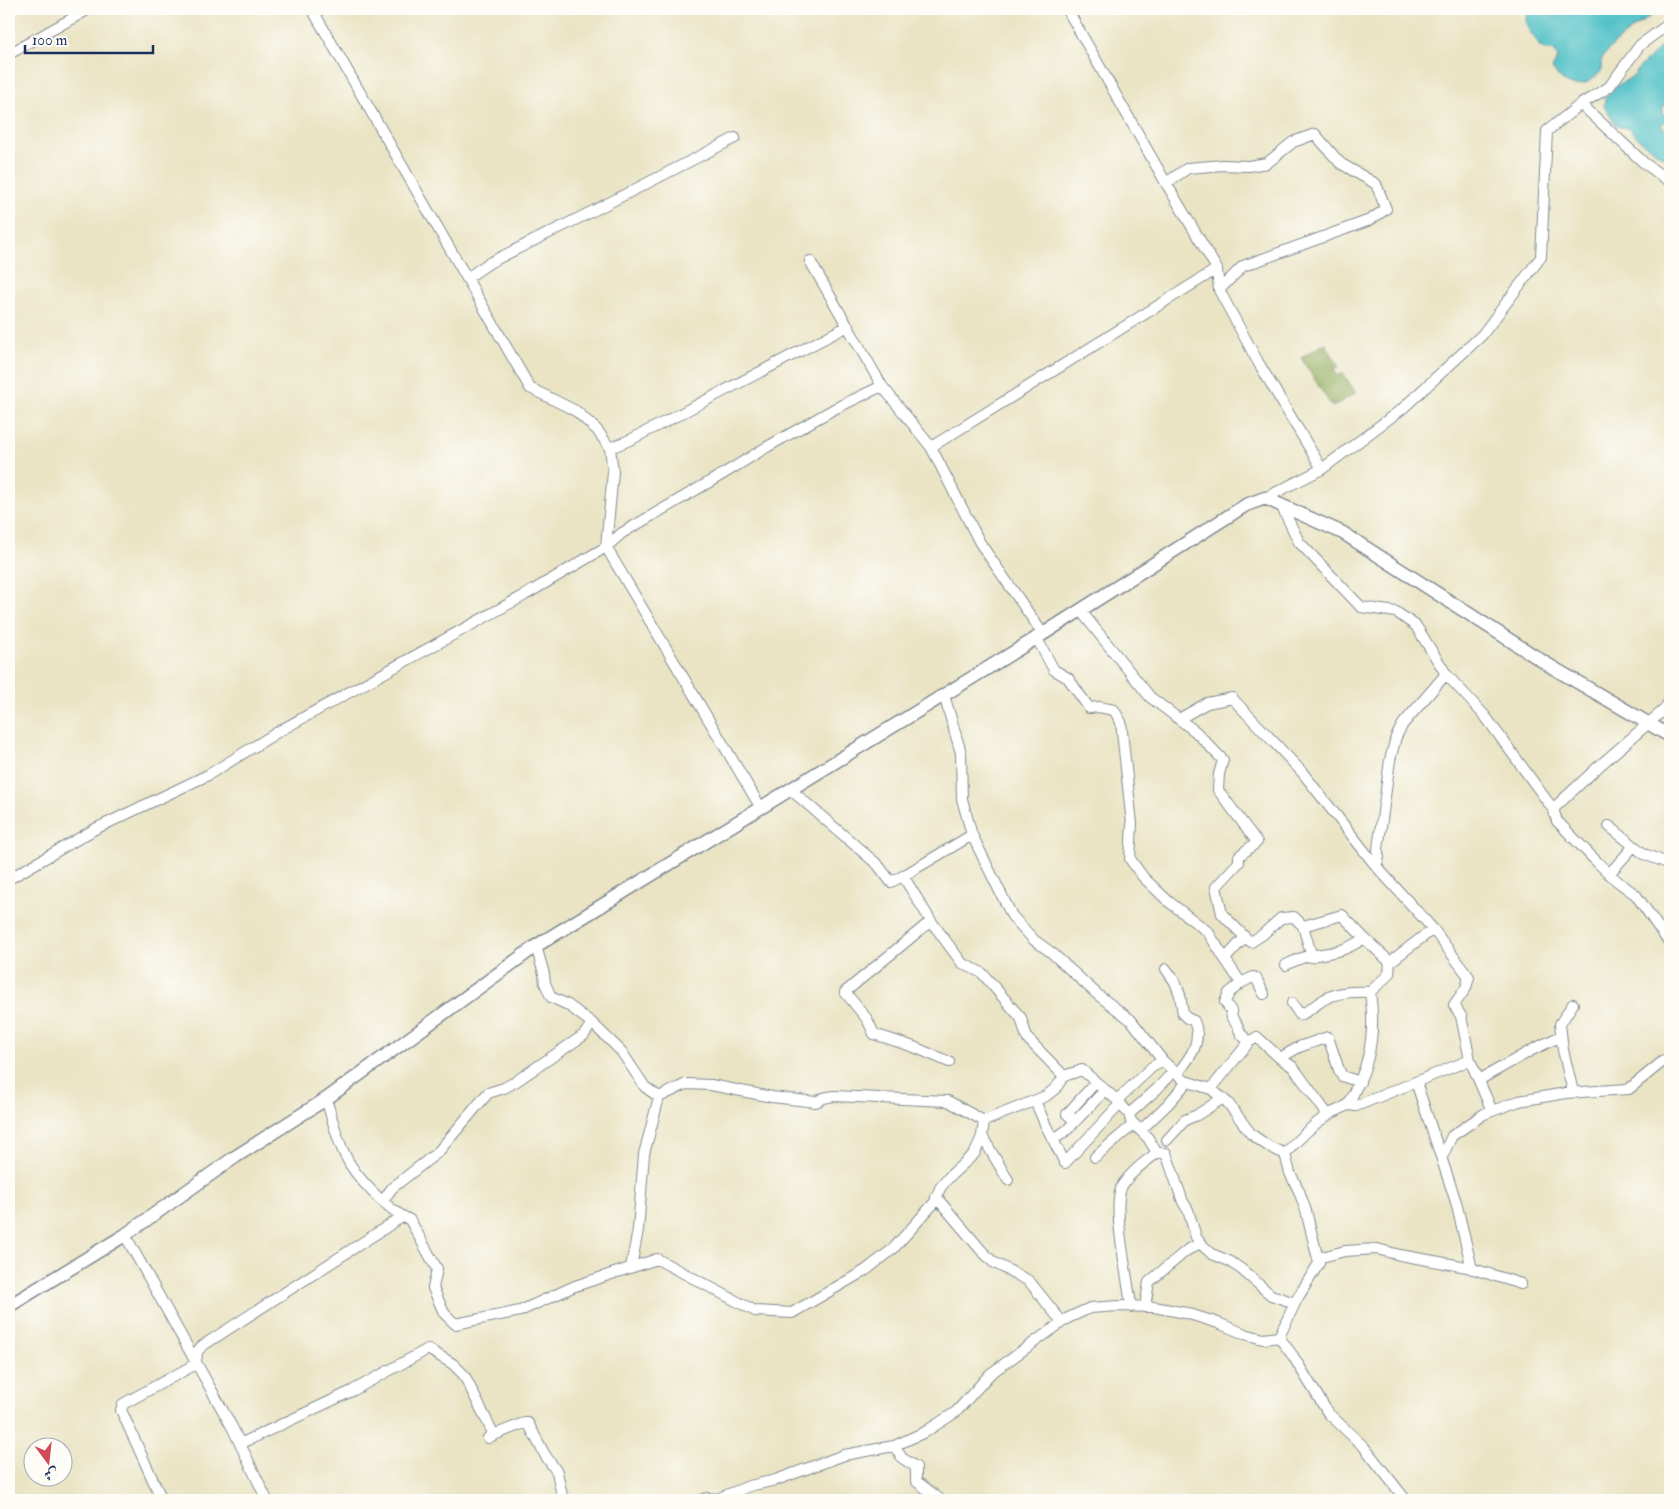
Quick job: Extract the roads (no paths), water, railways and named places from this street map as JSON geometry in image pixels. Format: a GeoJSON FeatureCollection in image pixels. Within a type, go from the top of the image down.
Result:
{"type":"FeatureCollection","features":[{"type":"Feature","properties":{"kind":"street"},"geometry":{"type":"LineString","coordinates":[[9,54],[89,9]]}},
{"type":"Feature","properties":{"kind":"street"},"geometry":{"type":"LineString","coordinates":[[312,9],[530,388],[576,411],[597,430],[610,448],[613,472],[606,547],[761,808]]}},
{"type":"Feature","properties":{"kind":"street"},"geometry":{"type":"LineString","coordinates":[[1067,9],[1166,183],[1217,268],[1219,290],[1258,362],[1322,469]]}},
{"type":"Feature","properties":{"kind":"street"},"geometry":{"type":"LineString","coordinates":[[9,1306],[126,1234],[235,1157],[326,1099],[536,946],[1040,636],[1246,505],[1265,498],[1322,469],[1402,409],[1482,335],[1540,256],[1547,131],[1581,104],[1609,87],[1640,45],[1670,23]]}},
{"type":"Feature","properties":{"kind":"street"},"geometry":{"type":"LineString","coordinates":[[1581,104],[1642,162],[1670,182]]}},
{"type":"Feature","properties":{"kind":"street"},"geometry":{"type":"LineString","coordinates":[[1166,183],[1188,168],[1223,165],[1249,166],[1267,163],[1293,142],[1314,134],[1340,163],[1376,184],[1384,200],[1386,209],[1370,220],[1244,266],[1219,290]]}},
{"type":"Feature","properties":{"kind":"street"},"geometry":{"type":"LineString","coordinates":[[467,278],[489,263],[735,138]]}},
{"type":"Feature","properties":{"kind":"street"},"geometry":{"type":"LineString","coordinates":[[810,261],[882,386],[931,447],[980,543],[1040,636],[1054,670],[1068,678],[1088,708],[1099,707],[1114,710],[1121,722],[1132,824],[1130,859],[1143,877],[1168,901],[1208,932],[1241,982]]}},
{"type":"Feature","properties":{"kind":"street"},"geometry":{"type":"LineString","coordinates":[[931,447],[1217,268]]}},
{"type":"Feature","properties":{"kind":"street"},"geometry":{"type":"LineString","coordinates":[[610,448],[650,430],[848,326]]}},
{"type":"Feature","properties":{"kind":"street"},"geometry":{"type":"LineString","coordinates":[[9,879],[95,830],[208,775],[281,730],[525,595],[606,547],[622,533],[767,447],[834,409],[882,386]]}},
{"type":"Feature","properties":{"kind":"street"},"geometry":{"type":"LineString","coordinates":[[1265,498],[1343,533],[1550,666],[1670,736]]}},
{"type":"Feature","properties":{"kind":"street"},"geometry":{"type":"LineString","coordinates":[[1281,505],[1299,542],[1361,607],[1396,612],[1416,626],[1446,674],[1485,716],[1553,810],[1557,821],[1609,874],[1636,895],[1670,944]]}},
{"type":"Feature","properties":{"kind":"street"},"geometry":{"type":"LineString","coordinates":[[1080,610],[1150,697],[1196,732],[1223,760],[1219,774],[1218,790],[1256,842],[1240,856],[1239,862],[1216,887],[1222,914],[1251,942],[1281,918],[1294,917],[1303,926],[1312,956]]}},
{"type":"Feature","properties":{"kind":"street"},"geometry":{"type":"LineString","coordinates":[[1376,866],[1379,857],[1378,849],[1390,760],[1396,737],[1412,712],[1446,674]]}},
{"type":"Feature","properties":{"kind":"street"},"geometry":{"type":"LineString","coordinates":[[944,695],[961,752],[962,799],[972,835],[1012,916],[1034,940],[1052,953],[1098,995],[1131,1020],[1163,1061],[1176,1073],[1187,1082],[1211,1089],[1228,1103],[1251,1134],[1268,1146],[1285,1154]]}},
{"type":"Feature","properties":{"kind":"street"},"geometry":{"type":"LineString","coordinates":[[1179,719],[1207,703],[1232,698],[1302,772],[1376,866],[1433,929],[1469,978],[1466,988],[1454,1005],[1461,1016],[1470,1060],[1492,1111]]}},
{"type":"Feature","properties":{"kind":"street"},"geometry":{"type":"LineString","coordinates":[[1553,810],[1664,709],[1670,700]]}},
{"type":"Feature","properties":{"kind":"street"},"geometry":{"type":"LineString","coordinates":[[791,790],[878,865],[890,882],[972,835]]}},
{"type":"Feature","properties":{"kind":"street"},"geometry":{"type":"LineString","coordinates":[[1610,826],[1633,847],[1644,854],[1670,864]]}},
{"type":"Feature","properties":{"kind":"street"},"geometry":{"type":"LineString","coordinates":[[1609,874],[1633,847]]}},
{"type":"Feature","properties":{"kind":"street"},"geometry":{"type":"LineString","coordinates":[[903,876],[931,921],[962,963],[982,973],[1021,1018],[1027,1038],[1064,1076]]}},
{"type":"Feature","properties":{"kind":"street"},"geometry":{"type":"LineString","coordinates":[[1303,926],[1342,915],[1390,962]]}},
{"type":"Feature","properties":{"kind":"street"},"geometry":{"type":"LineString","coordinates":[[931,921],[844,992],[867,1019],[874,1034],[914,1047],[949,1062]]}},
{"type":"Feature","properties":{"kind":"street"},"geometry":{"type":"LineString","coordinates":[[1292,1004],[1300,1015],[1309,1011],[1325,998],[1343,992],[1370,992],[1389,974],[1390,962],[1433,929]]}},
{"type":"Feature","properties":{"kind":"street"},"geometry":{"type":"LineString","coordinates":[[1225,959],[1244,937]]}},
{"type":"Feature","properties":{"kind":"street"},"geometry":{"type":"LineString","coordinates":[[1286,965],[1304,958],[1347,949],[1364,938]]}},
{"type":"Feature","properties":{"kind":"street"},"geometry":{"type":"LineString","coordinates":[[536,946],[545,983],[551,997],[568,1005],[592,1023],[621,1051],[645,1088],[659,1097]]}},
{"type":"Feature","properties":{"kind":"street"},"geometry":{"type":"LineString","coordinates":[[1095,1157],[1135,1123],[1188,1061],[1194,1050],[1197,1034],[1194,1021],[1183,1014],[1180,995],[1175,982],[1166,969]]}},
{"type":"Feature","properties":{"kind":"street"},"geometry":{"type":"LineString","coordinates":[[1250,1042],[1241,1034],[1225,1002],[1229,993],[1241,982],[1253,977],[1256,978],[1264,994]]}},
{"type":"Feature","properties":{"kind":"street"},"geometry":{"type":"LineString","coordinates":[[1348,1105],[1360,1082],[1369,1056],[1372,1035],[1370,992]]}},
{"type":"Feature","properties":{"kind":"street"},"geometry":{"type":"LineString","coordinates":[[1572,1092],[1560,1024],[1573,1004]]}},
{"type":"Feature","properties":{"kind":"street"},"geometry":{"type":"LineString","coordinates":[[383,1201],[392,1188],[438,1152],[488,1093],[515,1082],[584,1035],[592,1023]]}},
{"type":"Feature","properties":{"kind":"street"},"geometry":{"type":"LineString","coordinates":[[1479,1080],[1561,1036]]}},
{"type":"Feature","properties":{"kind":"street"},"geometry":{"type":"LineString","coordinates":[[1211,1089],[1226,1069],[1250,1042],[1257,1037],[1297,1072],[1328,1115]]}},
{"type":"Feature","properties":{"kind":"street"},"geometry":{"type":"LineString","coordinates":[[1280,1058],[1299,1047],[1328,1037],[1338,1070],[1342,1076],[1360,1082]]}},
{"type":"Feature","properties":{"kind":"street"},"geometry":{"type":"LineString","coordinates":[[1442,1157],[1452,1136],[1484,1114],[1519,1101],[1572,1092],[1629,1089],[1662,1062],[1670,1058]]}},
{"type":"Feature","properties":{"kind":"street"},"geometry":{"type":"LineString","coordinates":[[1285,1154],[1302,1134],[1328,1115],[1348,1105],[1356,1106],[1470,1060]]}},
{"type":"Feature","properties":{"kind":"street"},"geometry":{"type":"LineString","coordinates":[[1035,1101],[1065,1163],[1118,1102],[1152,1067],[1163,1061]]}},
{"type":"Feature","properties":{"kind":"street"},"geometry":{"type":"LineString","coordinates":[[984,1121],[1046,1096],[1056,1088],[1064,1076],[1082,1070],[1118,1102],[1157,1153]]}},
{"type":"Feature","properties":{"kind":"street"},"geometry":{"type":"LineString","coordinates":[[1076,1122],[1067,1114],[1096,1082]]}},
{"type":"Feature","properties":{"kind":"street"},"geometry":{"type":"LineString","coordinates":[[1135,1123],[1168,1104],[1187,1082]]}},
{"type":"Feature","properties":{"kind":"street"},"geometry":{"type":"LineString","coordinates":[[1416,1082],[1456,1202],[1472,1269]]}},
{"type":"Feature","properties":{"kind":"street"},"geometry":{"type":"LineString","coordinates":[[631,1268],[638,1230],[644,1154],[659,1097],[686,1084],[711,1085],[772,1097],[816,1102],[823,1098],[834,1096],[948,1100],[984,1121]]}},
{"type":"Feature","properties":{"kind":"street"},"geometry":{"type":"LineString","coordinates":[[1053,1140],[1076,1122],[1105,1090]]}},
{"type":"Feature","properties":{"kind":"street"},"geometry":{"type":"LineString","coordinates":[[1168,1140],[1185,1120],[1197,1115],[1223,1098]]}},
{"type":"Feature","properties":{"kind":"street"},"geometry":{"type":"LineString","coordinates":[[326,1099],[345,1156],[370,1192],[402,1217],[410,1220],[437,1269],[433,1288],[444,1313],[455,1324],[520,1311],[575,1286],[657,1259],[755,1311],[792,1313],[873,1265],[893,1249],[930,1207],[940,1188],[949,1177],[975,1153],[982,1136],[984,1121]]}},
{"type":"Feature","properties":{"kind":"street"},"geometry":{"type":"LineString","coordinates":[[982,1136],[1008,1180]]}},
{"type":"Feature","properties":{"kind":"street"},"geometry":{"type":"LineString","coordinates":[[1131,1307],[1120,1237],[1118,1206],[1122,1186],[1136,1169],[1157,1153],[1166,1153],[1170,1161],[1183,1202],[1188,1210],[1196,1237],[1200,1243],[1212,1254],[1229,1261],[1241,1269],[1271,1295],[1295,1303]]}},
{"type":"Feature","properties":{"kind":"street"},"geometry":{"type":"LineString","coordinates":[[1279,1337],[1295,1303],[1320,1263],[1301,1198],[1290,1173],[1285,1154]]}},
{"type":"Feature","properties":{"kind":"street"},"geometry":{"type":"LineString","coordinates":[[936,1198],[993,1262],[1029,1281],[1062,1322]]}},
{"type":"Feature","properties":{"kind":"street"},"geometry":{"type":"LineString","coordinates":[[196,1364],[197,1352],[202,1346],[402,1217]]}},
{"type":"Feature","properties":{"kind":"street"},"geometry":{"type":"LineString","coordinates":[[126,1234],[240,1444],[266,1500]]}},
{"type":"Feature","properties":{"kind":"street"},"geometry":{"type":"LineString","coordinates":[[1145,1307],[1148,1282],[1186,1251],[1200,1243]]}},
{"type":"Feature","properties":{"kind":"street"},"geometry":{"type":"LineString","coordinates":[[1318,1258],[1345,1251],[1377,1249],[1472,1269],[1521,1284]]}},
{"type":"Feature","properties":{"kind":"street"},"geometry":{"type":"LineString","coordinates":[[701,1500],[707,1498],[729,1498],[749,1486],[776,1480],[844,1455],[894,1446],[925,1432],[956,1412],[990,1374],[1062,1322],[1090,1308],[1145,1307],[1186,1313],[1263,1339],[1279,1337]]}},
{"type":"Feature","properties":{"kind":"street"},"geometry":{"type":"LineString","coordinates":[[1279,1337],[1328,1413],[1364,1447],[1406,1500]]}},
{"type":"Feature","properties":{"kind":"street"},"geometry":{"type":"LineString","coordinates":[[240,1444],[352,1391],[428,1349],[453,1364],[464,1375],[491,1436],[528,1423],[545,1455],[558,1472],[563,1500]]}},
{"type":"Feature","properties":{"kind":"street"},"geometry":{"type":"LineString","coordinates":[[162,1500],[121,1410],[123,1404],[196,1364]]}},
{"type":"Feature","properties":{"kind":"street"},"geometry":{"type":"LineString","coordinates":[[894,1446],[902,1458],[916,1467],[916,1482],[941,1500]]}},
{"type":"Feature","properties":{"kind":"water"},"geometry":{"type":"Polygon","coordinates":[[[1521,9],[1662,9],[1627,33],[1610,49],[1601,62],[1602,70],[1599,74],[1590,81],[1573,85],[1563,81],[1552,69],[1558,58],[1554,50],[1540,47],[1528,29],[1526,14],[1521,9]]]}},
{"type":"Feature","properties":{"kind":"water"},"geometry":{"type":"Polygon","coordinates":[[[1670,37],[1670,104],[1663,106],[1663,114],[1668,116],[1667,120],[1661,125],[1670,135],[1670,162],[1642,142],[1628,128],[1619,127],[1614,123],[1604,105],[1605,98],[1615,87],[1635,75],[1637,70],[1670,37]]]}}]}
